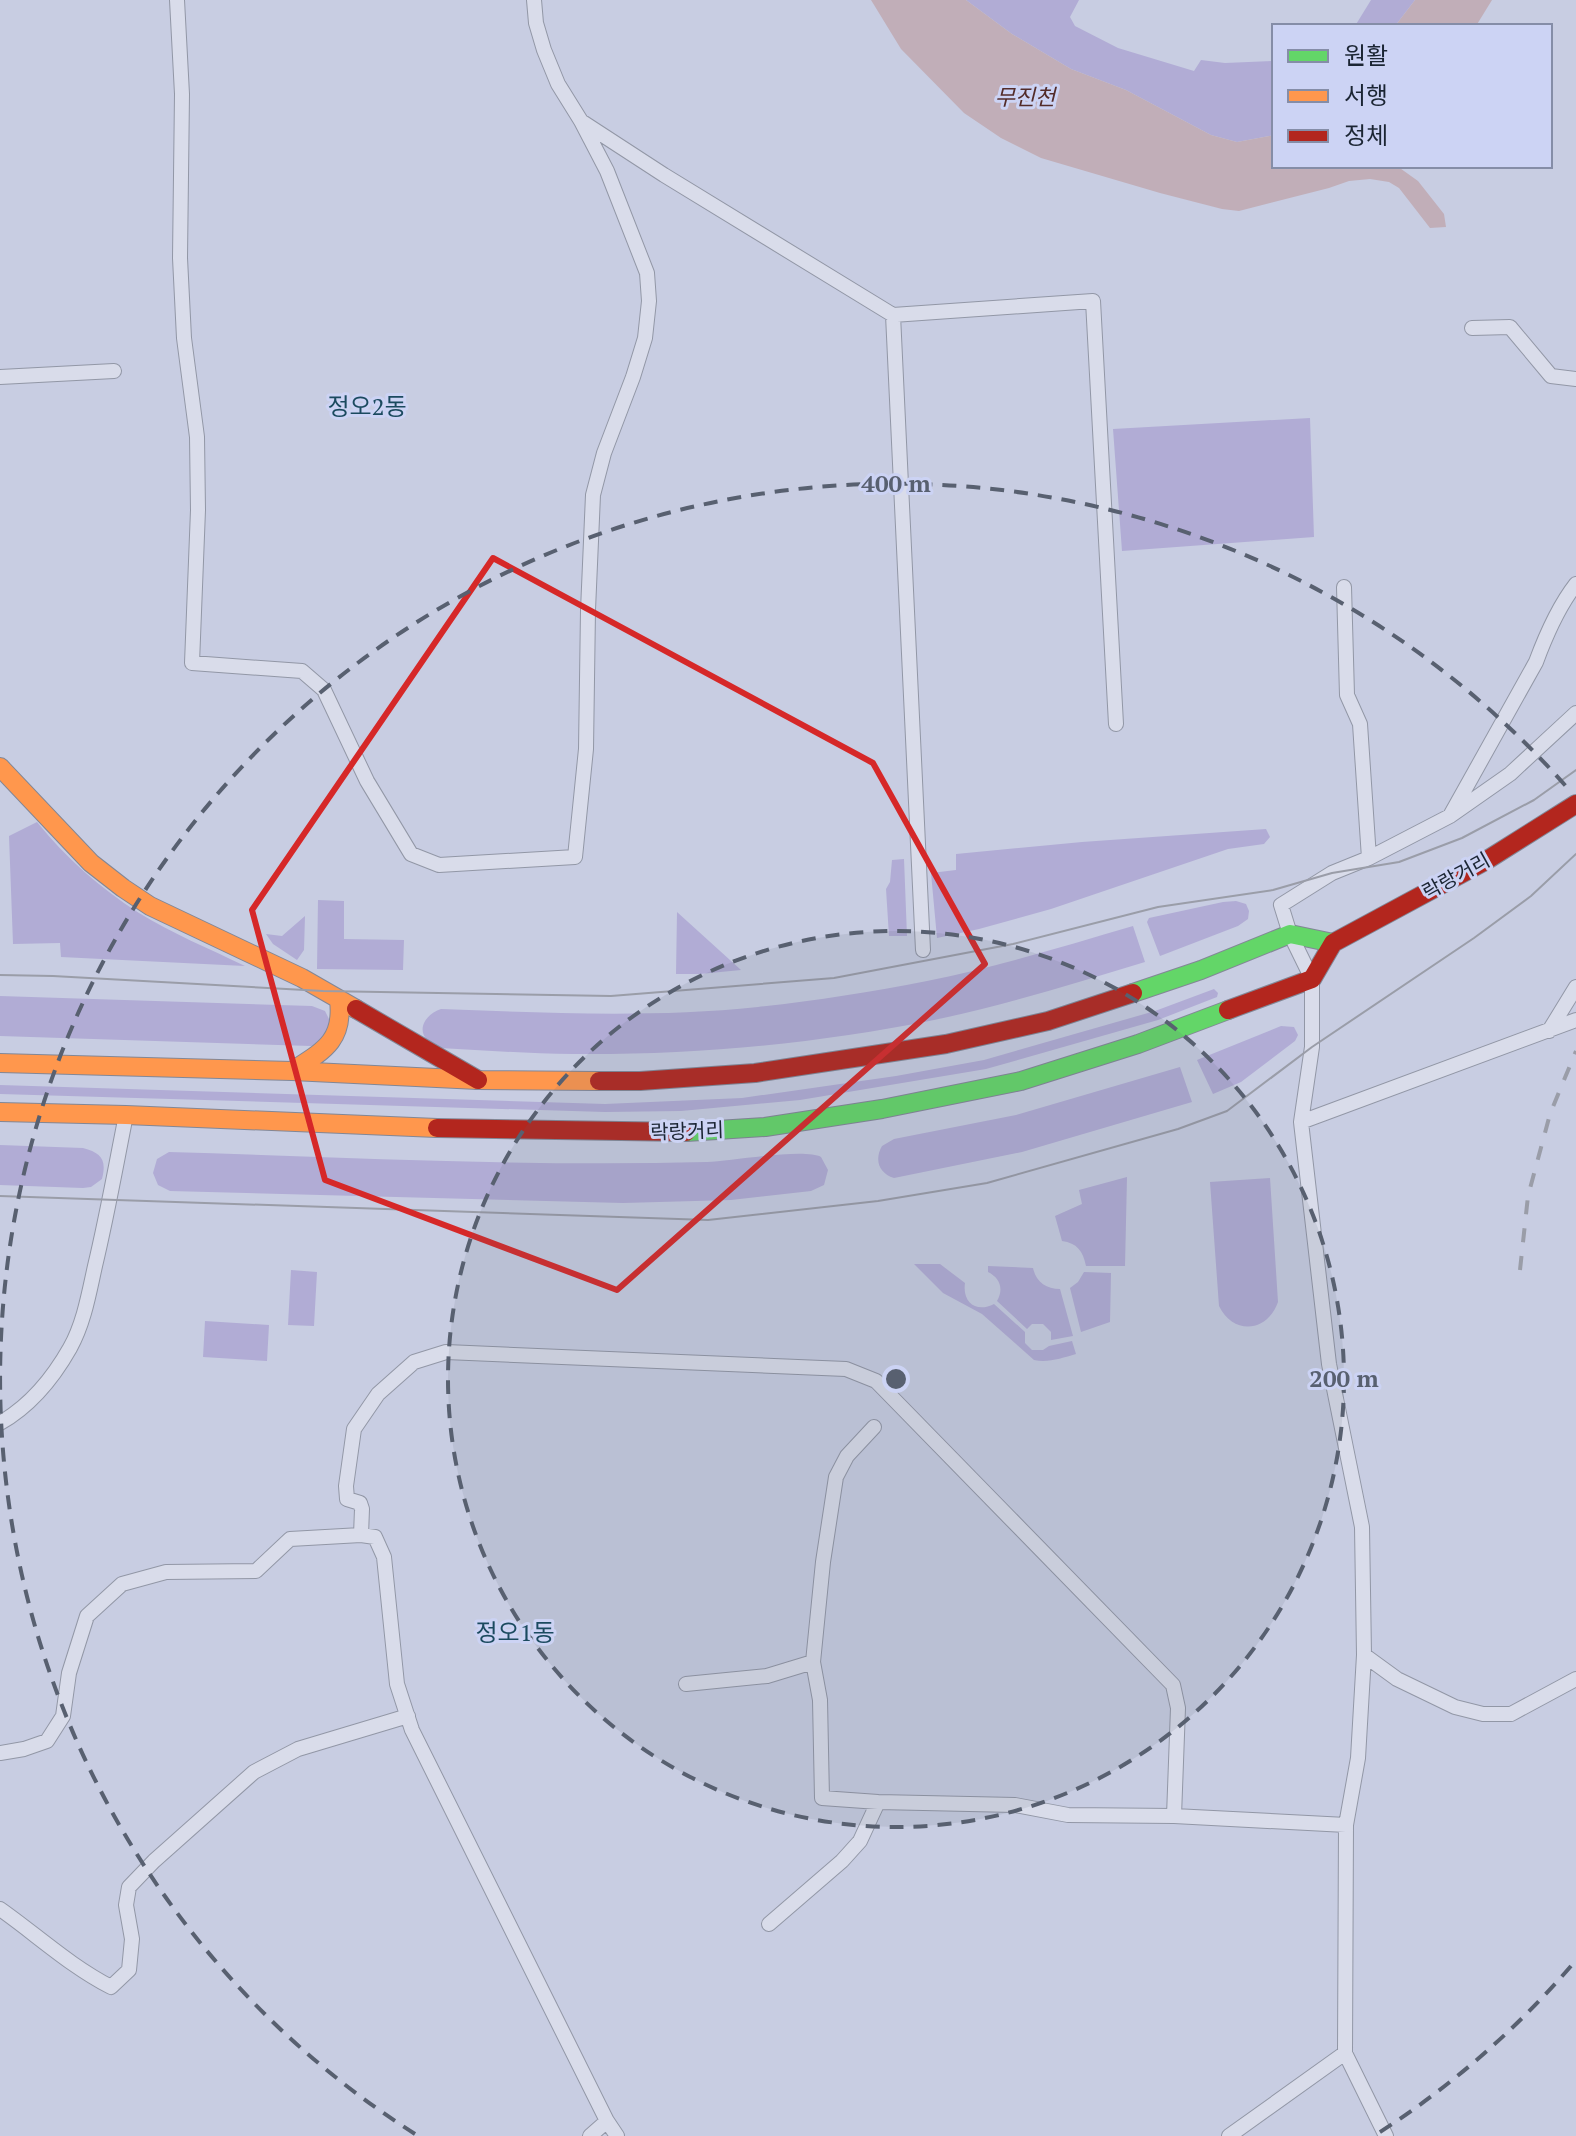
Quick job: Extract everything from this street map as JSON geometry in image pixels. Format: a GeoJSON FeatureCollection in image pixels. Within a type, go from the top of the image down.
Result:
{"type":"FeatureCollection","features":[{"type":"Feature","properties":{"kind":"main road"},"geometry":{"type":"LineString","coordinates":[[0,767],[91,863],[150,906],[302,978],[478,1080]]}},
{"type":"Feature","properties":{"kind":"main road","name":"락랑거리"},"geometry":{"type":"LineString","coordinates":[[1333,943],[1487,860],[1576,804]]}},
{"type":"Feature","properties":{"kind":"main road"},"geometry":{"type":"LineString","coordinates":[[0,1063],[478,1080],[640,1081],[755,1073],[946,1044],[1048,1021],[1201,970],[1290,934],[1333,943],[1312,979]]}},
{"type":"Feature","properties":{"kind":"main road","name":"락랑거리"},"geometry":{"type":"LineString","coordinates":[[0,1112],[492,1130],[674,1133],[765,1127],[882,1109],[1021,1081],[1138,1044],[1312,979]]}},
{"type":"Feature","properties":{"kind":"main road"},"geometry":{"type":"LineString","coordinates":[[292,1071],[325,1050],[338,1033],[342,1014],[339,1000]]}},
{"type":"Feature","properties":{"kind":"street"},"geometry":{"type":"LineString","coordinates":[[177,0],[182,94],[180,258],[184,338],[197,437],[198,510],[192,663],[302,671],[324,690],[367,781],[411,854],[439,865],[575,857],[586,749],[593,495],[604,453],[645,338],[649,301],[647,273],[607,171],[558,84],[536,23],[534,0]]}},
{"type":"Feature","properties":{"kind":"street"},"geometry":{"type":"LineString","coordinates":[[581,121],[893,315],[1093,301],[1116,724]]}},
{"type":"Feature","properties":{"kind":"street"},"geometry":{"type":"LineString","coordinates":[[893,315],[923,950]]}},
{"type":"Feature","properties":{"kind":"street"},"geometry":{"type":"LineString","coordinates":[[1472,328],[1510,327],[1551,376],[1576,379]]}},
{"type":"Feature","properties":{"kind":"street"},"geometry":{"type":"LineString","coordinates":[[0,377],[114,371]]}},
{"type":"Feature","properties":{"kind":"street"},"geometry":{"type":"LineString","coordinates":[[1450,816],[1576,584]]}},
{"type":"Feature","properties":{"kind":"street"},"geometry":{"type":"LineString","coordinates":[[1344,587],[1347,695],[1360,724],[1369,858]]}},
{"type":"Feature","properties":{"kind":"street"},"geometry":{"type":"LineString","coordinates":[[1386,2136],[1345,2053],[1346,1825],[1358,1758],[1364,1655],[1362,1527],[1329,1364],[1301,1122],[1312,1047],[1312,979],[1290,934],[1281,905],[1332,873],[1369,858],[1450,816],[1510,774],[1576,713]]}},
{"type":"Feature","properties":{"kind":"street"},"geometry":{"type":"LineString","coordinates":[[1548,1031],[1576,987]]}},
{"type":"Feature","properties":{"kind":"street"},"geometry":{"type":"LineString","coordinates":[[1301,1122],[1576,1020]]}},
{"type":"Feature","properties":{"kind":"street"},"geometry":{"type":"LineString","coordinates":[[0,1423],[18,1413],[45,1385],[71,1346],[89,1293],[126,1115]]}},
{"type":"Feature","properties":{"kind":"street"},"geometry":{"type":"LineString","coordinates":[[361,1535],[362,1509],[360,1503],[347,1499],[346,1486],[354,1429],[378,1394],[414,1362],[446,1352],[846,1369],[876,1381],[1173,1685],[1178,1708],[1174,1816]]}},
{"type":"Feature","properties":{"kind":"street"},"geometry":{"type":"LineString","coordinates":[[874,1427],[847,1456],[836,1477],[823,1562],[813,1662],[820,1700],[822,1798],[1015,1805],[1068,1815],[1174,1816],[1346,1825]]}},
{"type":"Feature","properties":{"kind":"street"},"geometry":{"type":"LineString","coordinates":[[0,1753],[47,1741],[63,1716],[69,1673],[87,1616],[122,1584],[166,1572],[256,1571],[290,1539],[375,1537],[384,1557],[397,1684],[412,1730],[617,2136]]}},
{"type":"Feature","properties":{"kind":"street"},"geometry":{"type":"LineString","coordinates":[[1364,1655],[1397,1679],[1455,1707],[1483,1714],[1511,1714],[1576,1679]]}},
{"type":"Feature","properties":{"kind":"street"},"geometry":{"type":"LineString","coordinates":[[686,1684],[767,1676],[813,1662]]}},
{"type":"Feature","properties":{"kind":"street"},"geometry":{"type":"LineString","coordinates":[[0,1909],[63,1958],[111,1987],[129,1970],[132,1939],[126,1905],[129,1887],[154,1861],[254,1772],[298,1749],[408,1716]]}},
{"type":"Feature","properties":{"kind":"street"},"geometry":{"type":"LineString","coordinates":[[769,1924],[842,1861],[860,1841],[878,1802]]}},
{"type":"Feature","properties":{"kind":"street"},"geometry":{"type":"LineString","coordinates":[[1229,2136],[1345,2053]]}},
{"type":"Feature","properties":{"kind":"street"},"geometry":{"type":"LineString","coordinates":[[590,2136],[607,2121]]}},
{"type":"Feature","properties":{"kind":"highlighted area"},"geometry":{"type":"Polygon","coordinates":[[[493,558],[873,763],[985,964],[617,1290],[325,1180],[252,910],[493,558]]]}},
{"type":"Feature","properties":{"kind":"shaded area"},"geometry":{"type":"Polygon","coordinates":[[[966,0],[1079,0],[1070,17],[1075,26],[1118,48],[1194,71],[1201,60],[1225,63],[1272,61],[1272,135],[1237,142],[1211,135],[1126,90],[1071,69],[1012,34],[966,0]]]}},
{"type":"Feature","properties":{"kind":"shaded area"},"geometry":{"type":"Polygon","coordinates":[[[1371,0],[1415,0],[1397,24],[1356,24],[1371,0]]]}},
{"type":"Feature","properties":{"kind":"shaded area"},"geometry":{"type":"Polygon","coordinates":[[[1310,418],[1314,537],[1122,551],[1113,429],[1310,418]]]}},
{"type":"Feature","properties":{"kind":"shaded area"},"geometry":{"type":"Polygon","coordinates":[[[37,822],[97,883],[139,913],[245,966],[61,957],[60,943],[13,944],[9,836],[37,822]]]}},
{"type":"Feature","properties":{"kind":"shaded area"},"geometry":{"type":"Polygon","coordinates":[[[1266,829],[1270,837],[1264,844],[1228,849],[1051,909],[937,938],[931,873],[956,870],[956,854],[1266,829]]]}},
{"type":"Feature","properties":{"kind":"shaded area"},"geometry":{"type":"Polygon","coordinates":[[[904,859],[907,936],[889,936],[886,889],[890,882],[892,860],[904,859]]]}},
{"type":"Feature","properties":{"kind":"shaded area"},"geometry":{"type":"Polygon","coordinates":[[[318,900],[344,901],[344,939],[404,940],[403,970],[317,969],[318,900]]]}},
{"type":"Feature","properties":{"kind":"shaded area"},"geometry":{"type":"Polygon","coordinates":[[[1223,902],[1246,904],[1248,919],[1238,926],[1160,956],[1147,922],[1149,918],[1223,902]]]}},
{"type":"Feature","properties":{"kind":"shaded area"},"geometry":{"type":"Polygon","coordinates":[[[677,912],[741,970],[676,974],[677,912]]]}},
{"type":"Feature","properties":{"kind":"shaded area"},"geometry":{"type":"Polygon","coordinates":[[[305,916],[304,950],[297,960],[273,944],[266,934],[282,936],[305,916]]]}},
{"type":"Feature","properties":{"kind":"shaded area"},"geometry":{"type":"Polygon","coordinates":[[[1133,926],[1145,962],[988,1008],[845,1036],[709,1050],[556,1054],[440,1048],[428,1041],[423,1031],[428,1017],[441,1009],[679,1013],[821,999],[953,975],[1133,926]]]}},
{"type":"Feature","properties":{"kind":"shaded area"},"geometry":{"type":"Polygon","coordinates":[[[1214,989],[1217,997],[1158,1020],[986,1069],[800,1100],[681,1111],[605,1112],[0,1094],[0,1085],[605,1104],[742,1098],[984,1060],[1155,1011],[1214,989]]]}},
{"type":"Feature","properties":{"kind":"shaded area"},"geometry":{"type":"Polygon","coordinates":[[[0,996],[312,1006],[325,1011],[332,1025],[320,1044],[311,1046],[0,1036],[0,996]]]}},
{"type":"Feature","properties":{"kind":"shaded area"},"geometry":{"type":"Polygon","coordinates":[[[1281,1026],[1294,1027],[1298,1035],[1295,1041],[1241,1082],[1213,1094],[1197,1060],[1281,1026]]]}},
{"type":"Feature","properties":{"kind":"shaded area"},"geometry":{"type":"Polygon","coordinates":[[[1180,1067],[1192,1102],[1022,1152],[894,1178],[879,1165],[882,1146],[894,1139],[1016,1115],[1180,1067]]]}},
{"type":"Feature","properties":{"kind":"shaded area"},"geometry":{"type":"Polygon","coordinates":[[[0,1145],[89,1150],[103,1162],[102,1179],[91,1187],[83,1188],[0,1185],[0,1145]]]}},
{"type":"Feature","properties":{"kind":"shaded area"},"geometry":{"type":"Polygon","coordinates":[[[169,1152],[572,1163],[707,1162],[800,1154],[821,1157],[828,1170],[824,1185],[811,1191],[731,1200],[623,1203],[170,1191],[158,1185],[153,1173],[157,1159],[169,1152]]]}},
{"type":"Feature","properties":{"kind":"shaded area"},"geometry":{"type":"Polygon","coordinates":[[[1127,1177],[1125,1266],[1086,1266],[1078,1249],[1062,1241],[1055,1216],[1082,1204],[1079,1190],[1127,1177]]]}},
{"type":"Feature","properties":{"kind":"shaded area"},"geometry":{"type":"Polygon","coordinates":[[[1270,1178],[1278,1302],[1266,1320],[1258,1325],[1241,1326],[1225,1315],[1219,1306],[1210,1182],[1270,1178]]]}},
{"type":"Feature","properties":{"kind":"shaded area"},"geometry":{"type":"Polygon","coordinates":[[[914,1264],[940,1264],[965,1283],[968,1301],[977,1307],[994,1304],[1025,1332],[1025,1343],[1032,1350],[1043,1350],[1072,1341],[1076,1354],[1034,1360],[982,1314],[943,1293],[914,1264]]]}},
{"type":"Feature","properties":{"kind":"shaded area"},"geometry":{"type":"Polygon","coordinates":[[[988,1266],[1033,1268],[1042,1284],[1060,1289],[1073,1336],[1051,1340],[1051,1332],[1043,1324],[1032,1324],[1027,1329],[997,1301],[1000,1284],[988,1272],[988,1266]]]}},
{"type":"Feature","properties":{"kind":"shaded area"},"geometry":{"type":"Polygon","coordinates":[[[291,1270],[317,1272],[314,1326],[288,1325],[291,1270]]]}},
{"type":"Feature","properties":{"kind":"shaded area"},"geometry":{"type":"Polygon","coordinates":[[[1084,1272],[1111,1273],[1110,1322],[1081,1332],[1070,1288],[1084,1272]]]}},
{"type":"Feature","properties":{"kind":"shaded area"},"geometry":{"type":"Polygon","coordinates":[[[205,1321],[269,1325],[267,1361],[203,1357],[205,1321]]]}},
{"type":"Feature","properties":{"kind":"water","name":"무진천"},"geometry":{"type":"Polygon","coordinates":[[[871,0],[966,0],[1012,34],[1071,69],[1126,90],[1211,135],[1237,142],[1272,135],[1272,168],[1400,168],[1418,181],[1444,214],[1446,227],[1430,228],[1399,188],[1389,182],[1370,179],[1349,181],[1239,211],[1160,193],[1041,158],[1001,138],[964,113],[901,49],[871,0]]]}},
{"type":"Feature","properties":{"kind":"water"},"geometry":{"type":"Polygon","coordinates":[[[1415,0],[1492,0],[1477,24],[1397,24],[1415,0]]]}},
{"type":"Feature","properties":{"kind":"tram line"},"geometry":{"type":"LineString","coordinates":[[0,975],[323,991],[611,996],[834,978],[1013,944],[1158,907],[1273,890],[1332,873],[1399,862],[1462,838],[1534,800],[1576,770]]}},
{"type":"Feature","properties":{"kind":"tram line"},"geometry":{"type":"LineString","coordinates":[[0,1196],[708,1220],[878,1201],[987,1183],[1178,1129],[1227,1111],[1312,1047],[1474,938],[1531,896],[1576,854]]}},
{"type":"Feature","properties":{"kind":"railway"},"geometry":{"type":"LineString","coordinates":[[1520,1270],[1528,1196],[1550,1114],[1576,1051]]}},
{"type":"Feature","properties":{"kind":"traffic: fast"},"geometry":{"type":"LineString","coordinates":[[1133,993],[1290,934],[1333,943]]}},
{"type":"Feature","properties":{"kind":"traffic: fast"},"geometry":{"type":"LineString","coordinates":[[686,1132],[765,1127],[882,1109],[1021,1081],[1138,1044],[1228,1010]]}},
{"type":"Feature","properties":{"kind":"traffic: slow"},"geometry":{"type":"LineString","coordinates":[[0,767],[91,863],[123,888],[150,906],[302,978],[356,1009]]}},
{"type":"Feature","properties":{"kind":"traffic: slow"},"geometry":{"type":"LineString","coordinates":[[292,1071],[329,1043],[338,1026],[339,1000]]}},
{"type":"Feature","properties":{"kind":"traffic: slow"},"geometry":{"type":"LineString","coordinates":[[0,1063],[478,1080],[599,1081]]}},
{"type":"Feature","properties":{"kind":"traffic: slow"},"geometry":{"type":"LineString","coordinates":[[0,1112],[437,1128]]}},
{"type":"Feature","properties":{"kind":"traffic: jam"},"geometry":{"type":"LineString","coordinates":[[1228,1010],[1312,979],[1333,943],[1487,860],[1576,804]]}},
{"type":"Feature","properties":{"kind":"traffic: jam"},"geometry":{"type":"LineString","coordinates":[[599,1081],[755,1073],[946,1044],[1048,1021],[1133,993]]}},
{"type":"Feature","properties":{"kind":"traffic: jam"},"geometry":{"type":"LineString","coordinates":[[356,1009],[478,1080]]}},
{"type":"Feature","properties":{"kind":"traffic: jam"},"geometry":{"type":"LineString","coordinates":[[437,1128],[686,1132]]}},
{"type":"Feature","properties":{"kind":"district","name":"정오2동"},"geometry":{"type":"Point","coordinates":[367,407]}},
{"type":"Feature","properties":{"kind":"district","name":"정오1동"},"geometry":{"type":"Point","coordinates":[515,1633]}}]}
